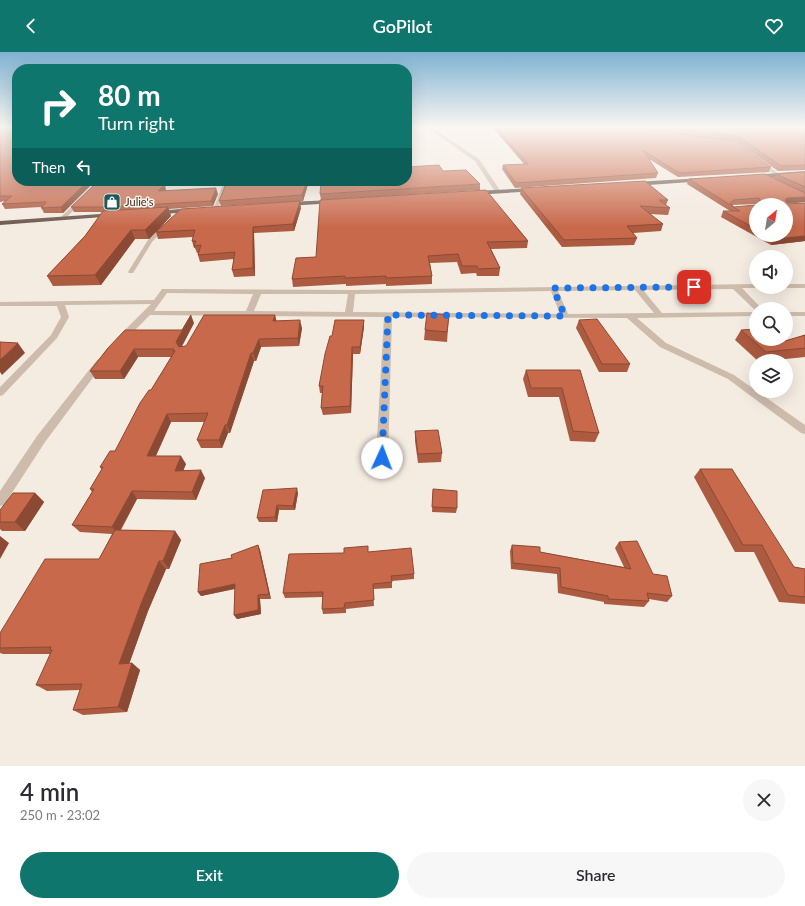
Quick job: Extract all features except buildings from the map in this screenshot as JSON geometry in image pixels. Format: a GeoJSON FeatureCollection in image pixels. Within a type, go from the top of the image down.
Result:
{"type":"FeatureCollection","features":[{"type":"Feature","properties":{"kind":"highway"},"geometry":{"type":"LineString","coordinates":[[749,177],[805,173]]}},
{"type":"Feature","properties":{"kind":"highway"},"geometry":{"type":"LineString","coordinates":[[627,185],[711,180]]}},
{"type":"Feature","properties":{"kind":"highway"},"geometry":{"type":"LineString","coordinates":[[466,194],[544,190]]}},
{"type":"Feature","properties":{"kind":"highway"},"geometry":{"type":"LineString","coordinates":[[281,205],[342,201]]}},
{"type":"Feature","properties":{"kind":"highway"},"geometry":{"type":"LineString","coordinates":[[207,209],[222,208]]}},
{"type":"Feature","properties":{"kind":"highway"},"geometry":{"type":"LineString","coordinates":[[146,213],[199,210]]}},
{"type":"Feature","properties":{"kind":"highway"},"geometry":{"type":"LineString","coordinates":[[0,223],[123,215]]}},
{"type":"Feature","properties":{"kind":"street"},"geometry":{"type":"LineString","coordinates":[[477,160],[498,192]]}},
{"type":"Feature","properties":{"kind":"street"},"geometry":{"type":"LineString","coordinates":[[758,160],[779,175]]}},
{"type":"Feature","properties":{"kind":"street"},"geometry":{"type":"LineString","coordinates":[[763,176],[774,182]]}},
{"type":"Feature","properties":{"kind":"street"},"geometry":{"type":"LineString","coordinates":[[62,219],[83,198]]}},
{"type":"Feature","properties":{"kind":"street"},"geometry":{"type":"LineString","coordinates":[[0,501],[41,439],[109,350],[148,313],[165,291],[352,292],[749,286]]}},
{"type":"Feature","properties":{"kind":"street"},"geometry":{"type":"LineString","coordinates":[[793,286],[805,286]]}},
{"type":"Feature","properties":{"kind":"street"},"geometry":{"type":"LineString","coordinates":[[736,287],[751,302]]}},
{"type":"Feature","properties":{"kind":"street"},"geometry":{"type":"LineString","coordinates":[[553,288],[565,316]]}},
{"type":"Feature","properties":{"kind":"street"},"geometry":{"type":"LineString","coordinates":[[637,288],[660,316]]}},
{"type":"Feature","properties":{"kind":"street"},"geometry":{"type":"LineString","coordinates":[[249,313],[258,291]]}},
{"type":"Feature","properties":{"kind":"street"},"geometry":{"type":"LineString","coordinates":[[349,314],[352,292]]}},
{"type":"Feature","properties":{"kind":"street"},"geometry":{"type":"LineString","coordinates":[[0,304],[156,302]]}},
{"type":"Feature","properties":{"kind":"street"},"geometry":{"type":"LineString","coordinates":[[0,394],[54,336],[65,317],[60,303]]}},
{"type":"Feature","properties":{"kind":"street"},"geometry":{"type":"LineString","coordinates":[[148,313],[204,316],[249,313],[565,316],[749,314]]}},
{"type":"Feature","properties":{"kind":"street"},"geometry":{"type":"LineString","coordinates":[[793,314],[805,314]]}},
{"type":"Feature","properties":{"kind":"street"},"geometry":{"type":"LineString","coordinates":[[382,458],[388,315]]}},
{"type":"Feature","properties":{"kind":"street"},"geometry":{"type":"LineString","coordinates":[[630,316],[663,345],[731,377],[805,430]]}},
{"type":"Feature","properties":{"kind":"lane"},"geometry":{"type":"LineString","coordinates":[[215,209],[224,186]]}},
{"type":"Feature","properties":{"kind":"lane"},"geometry":{"type":"LineString","coordinates":[[131,272],[150,241],[172,219],[183,211]]}},
{"type":"Feature","properties":{"kind":"place","name":"Julie's"},"geometry":{"type":"Point","coordinates":[112,202]}},
{"type":"Feature","properties":{"kind":"route"},"geometry":{"type":"LineString","coordinates":[[382,458],[388,315],[512,314],[565,316],[553,288],[694,287]]}}]}
